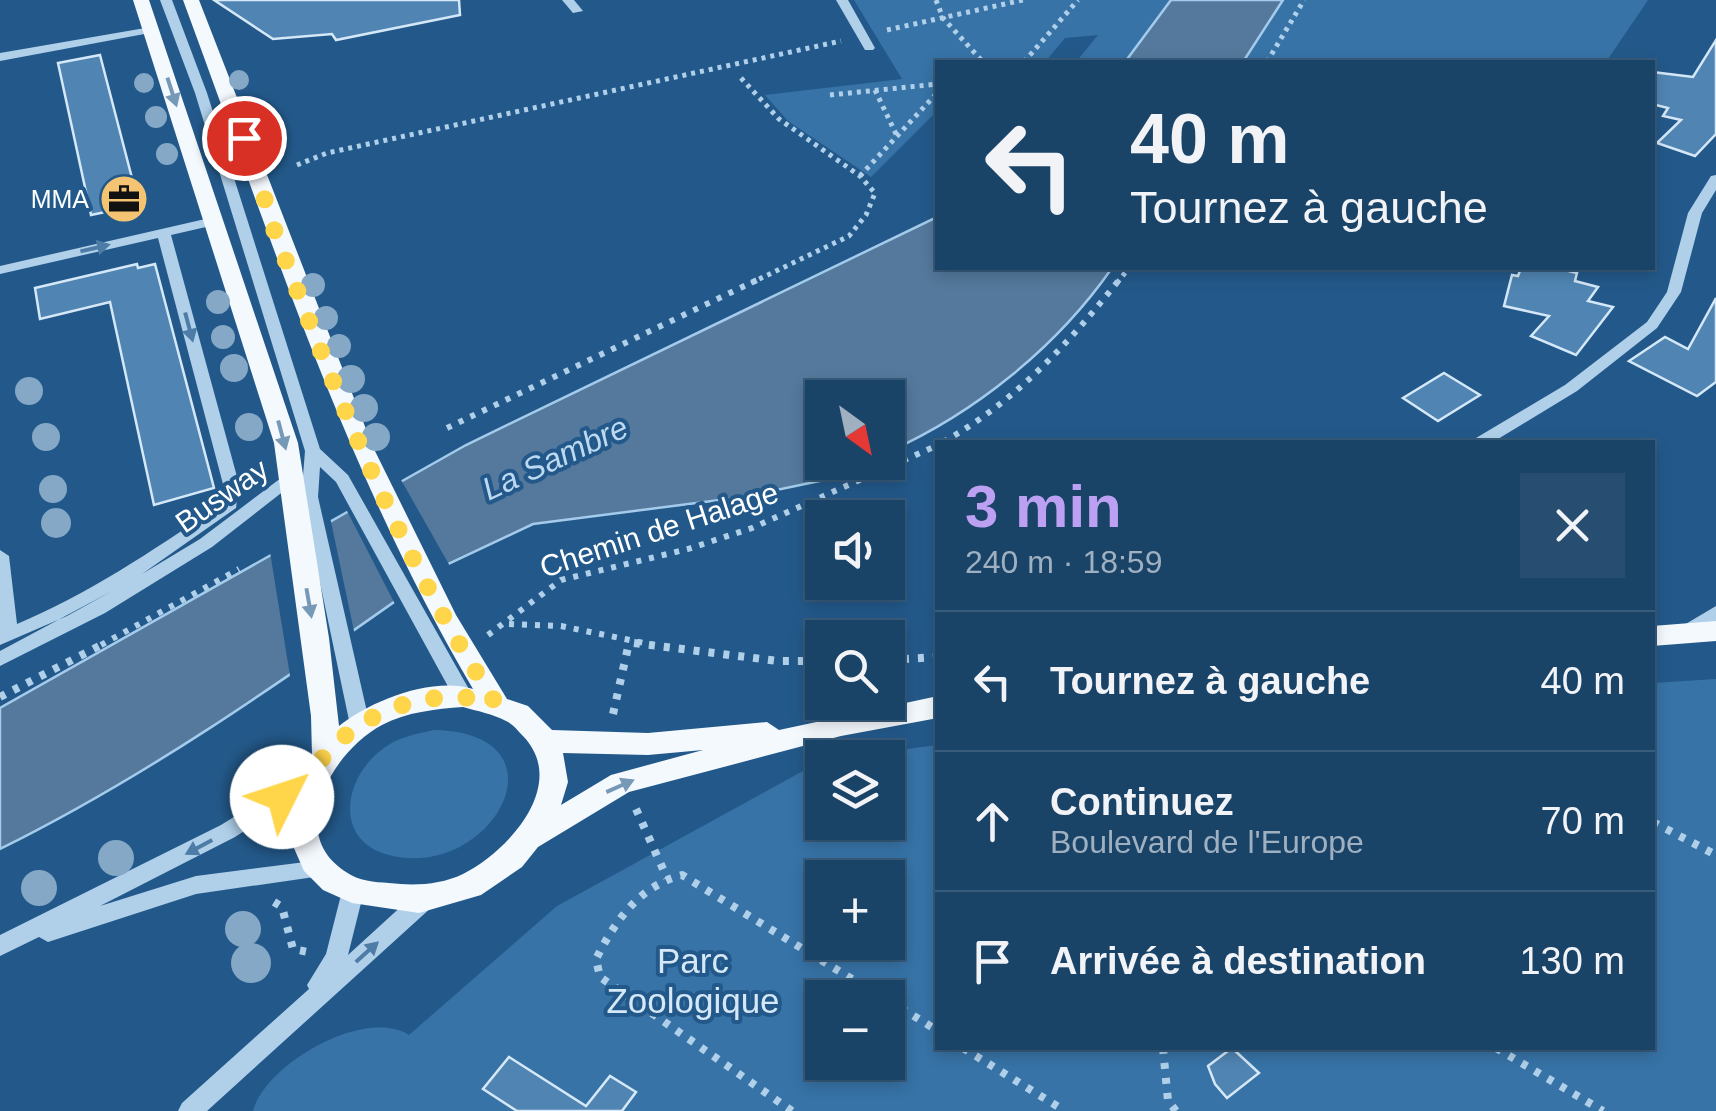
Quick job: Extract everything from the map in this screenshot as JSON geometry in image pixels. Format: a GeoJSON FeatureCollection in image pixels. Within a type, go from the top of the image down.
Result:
{"type":"FeatureCollection","features":[{"type":"Feature","properties":{"kind":"main road"},"geometry":{"type":"LineString","coordinates":[[141,0],[286,443],[298,496],[326,705],[318,766],[301,810],[304,842],[321,869],[353,891],[376,898],[425,899],[469,887],[507,864],[536,835],[621,784],[842,725],[935,708]]}},
{"type":"Feature","properties":{"kind":"main road"},"geometry":{"type":"LineString","coordinates":[[191,0],[366,462],[460,650],[495,702]]}},
{"type":"Feature","properties":{"kind":"main road"},"geometry":{"type":"LineString","coordinates":[[1655,636],[1716,631]]}},
{"type":"Feature","properties":{"kind":"main road"},"geometry":{"type":"LineString","coordinates":[[318,766],[360,724],[395,707],[463,696],[495,702],[525,718],[546,741],[555,770],[552,803],[536,835]]}},
{"type":"Feature","properties":{"kind":"main road"},"geometry":{"type":"LineString","coordinates":[[546,741],[648,744],[842,725]]}},
{"type":"Feature","properties":{"kind":"street"},"geometry":{"type":"LineString","coordinates":[[166,0],[201,94],[313,451],[342,478],[463,696]]}},
{"type":"Feature","properties":{"kind":"street"},"geometry":{"type":"LineString","coordinates":[[568,0],[577,11]]}},
{"type":"Feature","properties":{"kind":"street"},"geometry":{"type":"LineString","coordinates":[[842,0],[869,48]]}},
{"type":"Feature","properties":{"kind":"street"},"geometry":{"type":"LineString","coordinates":[[0,57],[152,30]]}},
{"type":"Feature","properties":{"kind":"street"},"geometry":{"type":"LineString","coordinates":[[1485,440],[1571,388],[1652,325],[1674,292],[1695,213],[1716,178]]}},
{"type":"Feature","properties":{"kind":"street"},"geometry":{"type":"LineString","coordinates":[[0,270],[214,221]]}},
{"type":"Feature","properties":{"kind":"street"},"geometry":{"type":"LineString","coordinates":[[0,556],[5,636],[60,612],[156,559],[228,508],[231,484],[164,232]]}},
{"type":"Feature","properties":{"kind":"street"},"geometry":{"type":"LineString","coordinates":[[313,451],[298,496],[360,724]]}},
{"type":"Feature","properties":{"kind":"street","name":"Busway"},"geometry":{"type":"LineString","coordinates":[[0,659],[129,590],[236,524],[298,496]]}},
{"type":"Feature","properties":{"kind":"street"},"geometry":{"type":"LineString","coordinates":[[1686,633],[1716,613]]}},
{"type":"Feature","properties":{"kind":"street"},"geometry":{"type":"LineString","coordinates":[[1,947],[228,832],[318,766]]}},
{"type":"Feature","properties":{"kind":"street"},"geometry":{"type":"LineString","coordinates":[[1,947],[196,885],[321,869]]}},
{"type":"Feature","properties":{"kind":"street"},"geometry":{"type":"LineString","coordinates":[[307,1002],[336,957],[353,891]]}},
{"type":"Feature","properties":{"kind":"street"},"geometry":{"type":"LineString","coordinates":[[190,1111],[425,899]]}},
{"type":"Feature","properties":{"kind":"path"},"geometry":{"type":"LineString","coordinates":[[936,0],[944,18],[982,60]]}},
{"type":"Feature","properties":{"kind":"path"},"geometry":{"type":"LineString","coordinates":[[297,165],[327,153],[1023,0]]}},
{"type":"Feature","properties":{"kind":"path"},"geometry":{"type":"LineString","coordinates":[[1026,60],[1078,0]]}},
{"type":"Feature","properties":{"kind":"path"},"geometry":{"type":"LineString","coordinates":[[1268,60],[1304,0]]}},
{"type":"Feature","properties":{"kind":"path"},"geometry":{"type":"LineString","coordinates":[[447,428],[849,236],[866,214],[875,193],[860,176],[778,119],[741,78]]}},
{"type":"Feature","properties":{"kind":"path"},"geometry":{"type":"LineString","coordinates":[[830,95],[935,88]]}},
{"type":"Feature","properties":{"kind":"path"},"geometry":{"type":"LineString","coordinates":[[876,90],[897,136]]}},
{"type":"Feature","properties":{"kind":"path"},"geometry":{"type":"LineString","coordinates":[[860,176],[935,92]]}},
{"type":"Feature","properties":{"kind":"path","name":"Chemin de Halage"},"geometry":{"type":"LineString","coordinates":[[947,440],[1002,407],[1034,380],[1127,270]]}},
{"type":"Feature","properties":{"kind":"path","name":"Chemin de Halage"},"geometry":{"type":"LineString","coordinates":[[460,650],[508,624],[530,598],[560,580],[687,549],[757,526],[935,446]]}},
{"type":"Feature","properties":{"kind":"path"},"geometry":{"type":"LineString","coordinates":[[0,697],[239,570]]}},
{"type":"Feature","properties":{"kind":"path"},"geometry":{"type":"LineString","coordinates":[[508,624],[561,626],[629,642],[805,661]]}},
{"type":"Feature","properties":{"kind":"path"},"geometry":{"type":"LineString","coordinates":[[905,659],[935,657]]}},
{"type":"Feature","properties":{"kind":"path"},"geometry":{"type":"LineString","coordinates":[[1655,824],[1716,856]]}},
{"type":"Feature","properties":{"kind":"path"},"geometry":{"type":"LineString","coordinates":[[792,1111],[600,976],[596,959],[628,905],[667,878],[682,875],[854,980]]}},
{"type":"Feature","properties":{"kind":"path"},"geometry":{"type":"LineString","coordinates":[[905,1011],[935,1030]]}},
{"type":"Feature","properties":{"kind":"path"},"geometry":{"type":"LineString","coordinates":[[966,1050],[1065,1111]]}},
{"type":"Feature","properties":{"kind":"path"},"geometry":{"type":"LineString","coordinates":[[1162,1050],[1168,1101],[1176,1111]]}},
{"type":"Feature","properties":{"kind":"path"},"geometry":{"type":"LineString","coordinates":[[1499,1050],[1603,1111]]}},
{"type":"Feature","properties":{"kind":"green space"},"geometry":{"type":"Polygon","coordinates":[[[854,0],[1171,0],[1126,60],[1078,60],[1098,35],[1065,38],[1047,60],[935,60],[935,113],[871,177],[788,121],[765,95],[902,79],[854,0]]]}},
{"type":"Feature","properties":{"kind":"green space"},"geometry":{"type":"Polygon","coordinates":[[[1282,0],[1648,0],[1607,60],[1244,60],[1282,0]]]}},
{"type":"Feature","properties":{"kind":"green space","name":"Parc Zoologique"},"geometry":{"type":"Polygon","coordinates":[[[1716,679],[1716,1111],[253,1111],[277,1075],[319,1045],[367,1028],[390,1028],[409,1035],[557,906],[805,770],[805,840],[905,840],[905,749],[935,745],[935,1050],[1655,1050],[1655,683],[1716,679]]]}},
{"type":"Feature","properties":{"kind":"green space"},"geometry":{"type":"Polygon","coordinates":[[[434,730],[476,737],[500,755],[508,778],[502,804],[485,828],[459,847],[426,858],[389,855],[371,847],[352,822],[350,806],[360,774],[390,744],[434,730]]]}},
{"type":"Feature","properties":{"kind":"water"},"geometry":{"type":"Polygon","coordinates":[[[1171,0],[1283,0],[1244,60],[1126,60],[1171,0]]]}},
{"type":"Feature","properties":{"kind":"water","name":"La Sambre"},"geometry":{"type":"Polygon","coordinates":[[[935,218],[935,270],[1110,270],[1040,351],[983,397],[920,436],[905,444],[905,380],[805,380],[805,480],[824,480],[743,497],[533,524],[448,564],[174,751],[0,849],[0,708],[466,445],[935,218]]]}},
{"type":"Feature","properties":{"kind":"pier"},"geometry":{"type":"Polygon","coordinates":[[[400,478],[451,568],[396,606],[346,509],[400,478]]]}},
{"type":"Feature","properties":{"kind":"pier"},"geometry":{"type":"Polygon","coordinates":[[[330,517],[355,636],[291,682],[270,552],[330,517]]]}},
{"type":"Feature","properties":{"kind":"building"},"geometry":{"type":"Polygon","coordinates":[[[214,0],[459,0],[460,15],[336,40],[332,34],[273,39],[214,0]]]}},
{"type":"Feature","properties":{"kind":"building"},"geometry":{"type":"Polygon","coordinates":[[[1716,40],[1716,134],[1695,156],[1657,143],[1681,120],[1663,116],[1668,108],[1655,105],[1655,72],[1693,77],[1716,40]]]}},
{"type":"Feature","properties":{"kind":"building"},"geometry":{"type":"Polygon","coordinates":[[[100,55],[139,205],[91,215],[58,63],[100,55]]]}},
{"type":"Feature","properties":{"kind":"building"},"geometry":{"type":"Polygon","coordinates":[[[137,264],[138,268],[155,264],[214,488],[154,505],[110,302],[40,319],[35,288],[137,264]]]}},
{"type":"Feature","properties":{"kind":"building"},"geometry":{"type":"Polygon","coordinates":[[[1520,270],[1577,273],[1575,281],[1598,287],[1588,301],[1613,307],[1576,355],[1531,336],[1549,316],[1504,306],[1512,275],[1518,276],[1520,270]]]}},
{"type":"Feature","properties":{"kind":"building"},"geometry":{"type":"Polygon","coordinates":[[[1716,298],[1716,382],[1697,396],[1629,361],[1665,337],[1688,349],[1716,298]]]}},
{"type":"Feature","properties":{"kind":"building"},"geometry":{"type":"Polygon","coordinates":[[[1444,373],[1480,395],[1438,421],[1403,398],[1444,373]]]}},
{"type":"Feature","properties":{"kind":"building"},"geometry":{"type":"Polygon","coordinates":[[[1234,1050],[1259,1073],[1227,1098],[1215,1084],[1208,1066],[1234,1050]]]}},
{"type":"Feature","properties":{"kind":"building"},"geometry":{"type":"Polygon","coordinates":[[[509,1057],[586,1106],[610,1076],[636,1092],[622,1111],[517,1111],[483,1089],[509,1057]]]}},
{"type":"Feature","properties":{"kind":"place","name":"MMA"},"geometry":{"type":"Point","coordinates":[124,199]}},
{"type":"Feature","properties":{"kind":"route"},"geometry":{"type":"LineString","coordinates":[[244,138],[257,169],[260,190],[366,462],[460,650],[495,702],[463,696],[395,707],[360,724],[326,755],[311,777],[282,797]]}}]}
